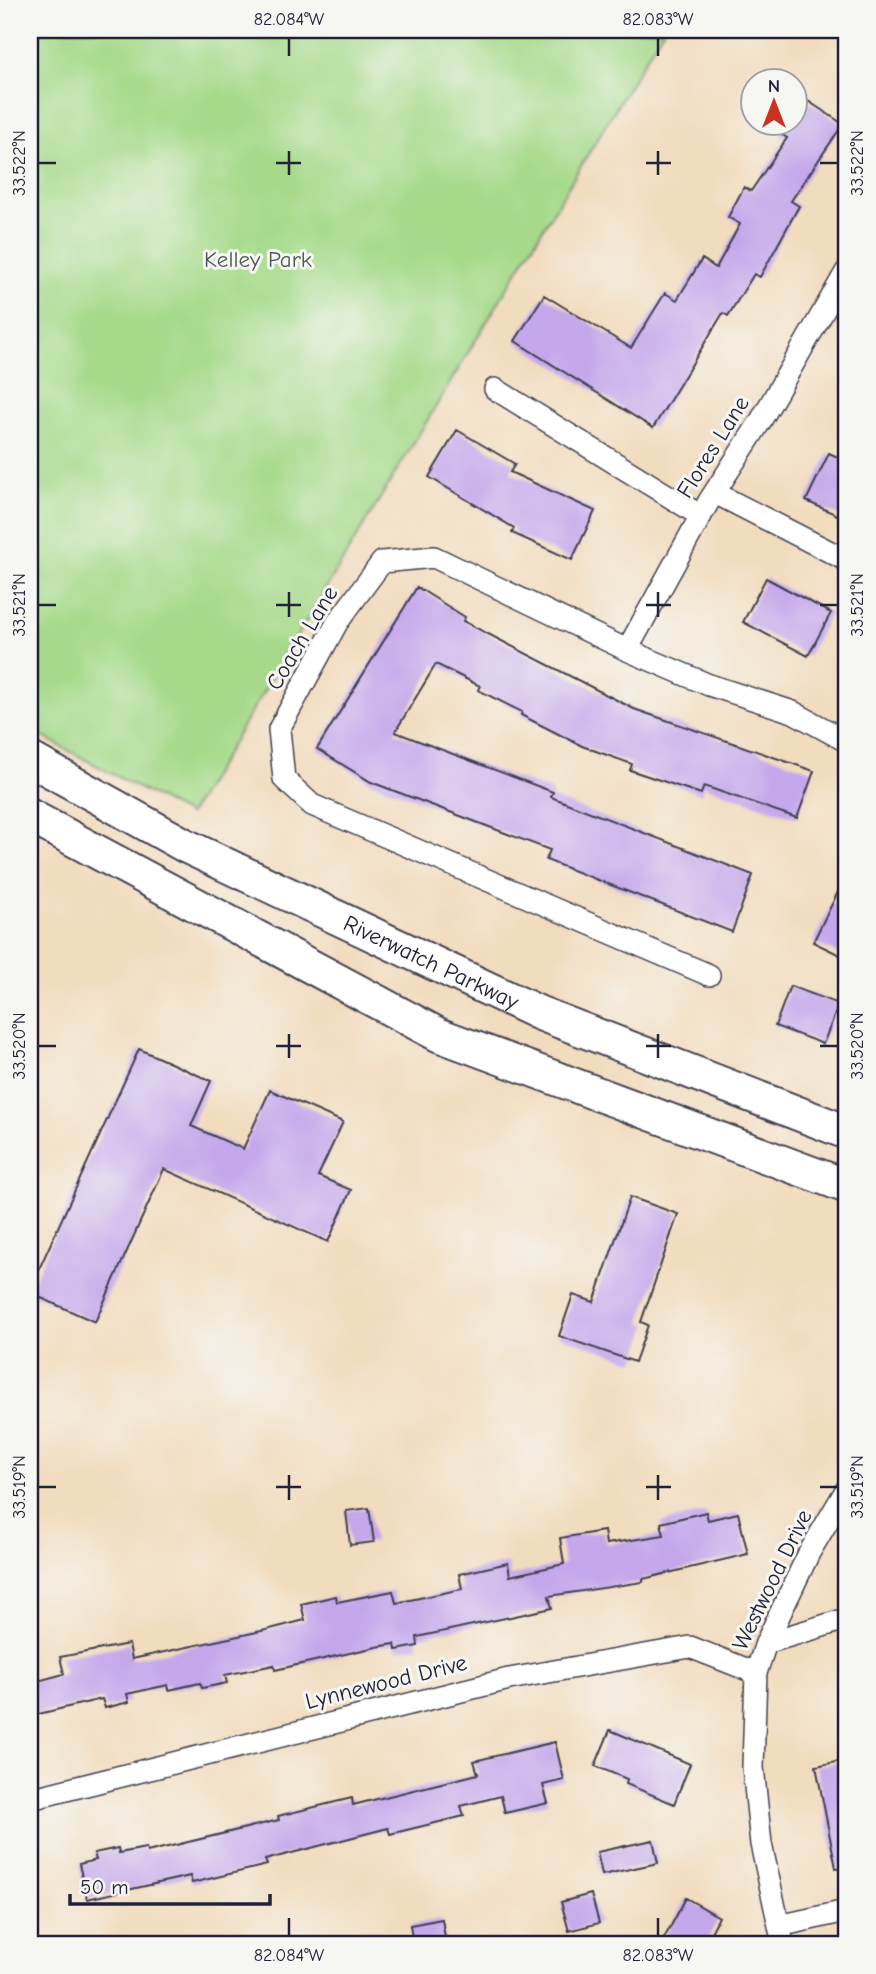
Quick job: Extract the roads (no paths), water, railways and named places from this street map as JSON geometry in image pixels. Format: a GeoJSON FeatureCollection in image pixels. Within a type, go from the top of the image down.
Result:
{"type":"FeatureCollection","features":[{"type":"Feature","properties":{"kind":"main road","name":"Riverwatch Parkway"},"geometry":{"type":"LineString","coordinates":[[30,759],[186,846],[539,1013],[846,1132]]}},
{"type":"Feature","properties":{"kind":"main road"},"geometry":{"type":"LineString","coordinates":[[30,816],[439,1035],[846,1186]]}},
{"type":"Feature","properties":{"kind":"street","name":"Flores Lane"},"geometry":{"type":"LineString","coordinates":[[627,650],[701,516],[760,422],[846,272]]}},
{"type":"Feature","properties":{"kind":"street"},"geometry":{"type":"LineString","coordinates":[[495,389],[701,516]]}},
{"type":"Feature","properties":{"kind":"street"},"geometry":{"type":"LineString","coordinates":[[715,493],[846,561]]}},
{"type":"Feature","properties":{"kind":"street","name":"Coach Lane"},"geometry":{"type":"LineString","coordinates":[[709,975],[312,805],[284,779],[279,729],[337,623],[382,562],[434,556],[627,650],[709,685],[793,712],[846,741]]}},
{"type":"Feature","properties":{"kind":"street","name":"Westwood Drive"},"geometry":{"type":"LineString","coordinates":[[781,1935],[761,1844],[754,1778],[756,1673],[766,1643],[809,1553],[846,1490]]}},
{"type":"Feature","properties":{"kind":"street"},"geometry":{"type":"LineString","coordinates":[[766,1643],[846,1619]]}},
{"type":"Feature","properties":{"kind":"street","name":"Lynnewood Drive"},"geometry":{"type":"LineString","coordinates":[[30,1799],[509,1679],[690,1647],[756,1673]]}},
{"type":"Feature","properties":{"kind":"street"},"geometry":{"type":"LineString","coordinates":[[781,1935],[846,1911]]}},
{"type":"Feature","properties":{"kind":"park label","name":"Kelley Park"},"geometry":{"type":"Point","coordinates":[258,259]}}]}
